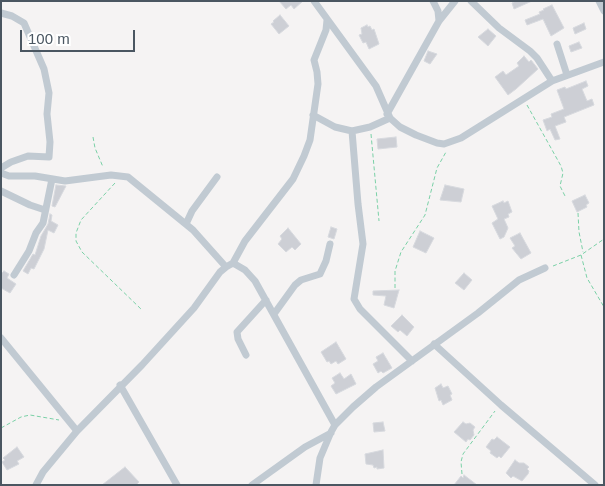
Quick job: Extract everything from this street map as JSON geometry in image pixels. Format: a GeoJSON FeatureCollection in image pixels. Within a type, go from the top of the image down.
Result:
{"type":"FeatureCollection","features":[{"type":"Feature","properties":{"kind":"street"},"geometry":{"type":"LineString","coordinates":[[314,1],[376,86],[388,116],[400,127],[426,139],[444,144],[462,138],[552,81],[604,62]]}},
{"type":"Feature","properties":{"kind":"street"},"geometry":{"type":"LineString","coordinates":[[433,1],[438,11],[439,21]]}},
{"type":"Feature","properties":{"kind":"street"},"geometry":{"type":"LineString","coordinates":[[313,115],[335,127],[352,131],[370,127],[388,116],[439,21],[455,1]]}},
{"type":"Feature","properties":{"kind":"street"},"geometry":{"type":"LineString","coordinates":[[472,1],[499,28],[523,44],[534,55],[552,81]]}},
{"type":"Feature","properties":{"kind":"street"},"geometry":{"type":"LineString","coordinates":[[599,1],[604,11]]}},
{"type":"Feature","properties":{"kind":"street"},"geometry":{"type":"LineString","coordinates":[[1,13],[12,16],[24,23],[44,69],[49,93],[47,114],[50,142],[49,157],[28,156],[1,168]]}},
{"type":"Feature","properties":{"kind":"street"},"geometry":{"type":"LineString","coordinates":[[36,485],[43,472],[77,431],[120,385],[142,365],[194,308],[229,265],[293,179],[299,169],[310,140],[318,84],[314,60],[326,30],[327,20]]}},
{"type":"Feature","properties":{"kind":"street"},"geometry":{"type":"LineString","coordinates":[[557,44],[567,75]]}},
{"type":"Feature","properties":{"kind":"street"},"geometry":{"type":"LineString","coordinates":[[352,131],[363,244],[354,299],[360,309],[412,360]]}},
{"type":"Feature","properties":{"kind":"street"},"geometry":{"type":"LineString","coordinates":[[1,173],[9,176],[35,176],[71,180],[123,175],[133,180],[186,224],[229,265],[239,265],[248,273],[274,314],[333,429]]}},
{"type":"Feature","properties":{"kind":"street"},"geometry":{"type":"LineString","coordinates":[[186,224],[192,211],[217,177]]}},
{"type":"Feature","properties":{"kind":"street"},"geometry":{"type":"LineString","coordinates":[[14,275],[42,225],[52,179]]}},
{"type":"Feature","properties":{"kind":"street"},"geometry":{"type":"LineString","coordinates":[[1,191],[30,206],[45,210]]}},
{"type":"Feature","properties":{"kind":"street"},"geometry":{"type":"LineString","coordinates":[[274,314],[295,284],[321,273],[326,262],[330,244]]}},
{"type":"Feature","properties":{"kind":"street"},"geometry":{"type":"LineString","coordinates":[[252,485],[333,429],[376,386],[478,313],[519,280],[545,268]]}},
{"type":"Feature","properties":{"kind":"street"},"geometry":{"type":"LineString","coordinates":[[246,355],[238,339],[238,332],[266,300]]}},
{"type":"Feature","properties":{"kind":"street"},"geometry":{"type":"LineString","coordinates":[[1,338],[77,431]]}},
{"type":"Feature","properties":{"kind":"street"},"geometry":{"type":"LineString","coordinates":[[434,344],[500,405],[595,485]]}},
{"type":"Feature","properties":{"kind":"street"},"geometry":{"type":"LineString","coordinates":[[120,385],[177,485]]}},
{"type":"Feature","properties":{"kind":"street"},"geometry":{"type":"LineString","coordinates":[[316,485],[320,458],[333,429]]}},
{"type":"Feature","properties":{"kind":"path"},"geometry":{"type":"LineString","coordinates":[[524,98],[561,166],[560,186],[565,196]]}},
{"type":"Feature","properties":{"kind":"path"},"geometry":{"type":"LineString","coordinates":[[370,127],[379,220]]}},
{"type":"Feature","properties":{"kind":"path"},"geometry":{"type":"LineString","coordinates":[[93,138],[94,148],[100,163],[111,175]]}},
{"type":"Feature","properties":{"kind":"path"},"geometry":{"type":"LineString","coordinates":[[395,288],[395,271],[401,252],[425,215],[437,168],[451,142]]}},
{"type":"Feature","properties":{"kind":"path"},"geometry":{"type":"LineString","coordinates":[[123,175],[85,214],[78,226],[76,241],[82,252],[142,310]]}},
{"type":"Feature","properties":{"kind":"path"},"geometry":{"type":"LineString","coordinates":[[578,213],[578,232],[587,278],[604,307]]}},
{"type":"Feature","properties":{"kind":"path"},"geometry":{"type":"LineString","coordinates":[[545,268],[582,254],[604,239]]}},
{"type":"Feature","properties":{"kind":"path"},"geometry":{"type":"LineString","coordinates":[[462,474],[461,462],[464,454],[500,405]]}},
{"type":"Feature","properties":{"kind":"path"},"geometry":{"type":"LineString","coordinates":[[1,428],[21,417],[30,415],[69,422]]}},
{"type":"Feature","properties":{"kind":"building"},"geometry":{"type":"Polygon","coordinates":[[[279,1],[303,1],[294,9],[291,5],[286,9],[279,1]]]}},
{"type":"Feature","properties":{"kind":"building"},"geometry":{"type":"Polygon","coordinates":[[[516,1],[532,1],[514,9],[512,3],[516,1]]]}},
{"type":"Feature","properties":{"kind":"building"},"geometry":{"type":"Polygon","coordinates":[[[552,5],[564,28],[551,36],[543,19],[527,25],[525,20],[540,14],[539,12],[543,9],[552,5]]]}},
{"type":"Feature","properties":{"kind":"building"},"geometry":{"type":"Polygon","coordinates":[[[280,15],[289,26],[279,34],[271,24],[280,15]]]}},
{"type":"Feature","properties":{"kind":"building"},"geometry":{"type":"Polygon","coordinates":[[[584,23],[586,29],[575,34],[573,28],[584,23]]]}},
{"type":"Feature","properties":{"kind":"building"},"geometry":{"type":"Polygon","coordinates":[[[367,25],[372,30],[374,29],[379,44],[369,49],[366,42],[363,43],[359,35],[362,34],[361,28],[367,25]]]}},
{"type":"Feature","properties":{"kind":"building"},"geometry":{"type":"Polygon","coordinates":[[[488,29],[496,36],[488,46],[478,37],[488,29]]]}},
{"type":"Feature","properties":{"kind":"building"},"geometry":{"type":"Polygon","coordinates":[[[579,42],[582,48],[571,52],[569,46],[579,42]]]}},
{"type":"Feature","properties":{"kind":"building"},"geometry":{"type":"Polygon","coordinates":[[[428,51],[437,54],[430,64],[424,61],[428,51]]]}},
{"type":"Feature","properties":{"kind":"building"},"geometry":{"type":"Polygon","coordinates":[[[524,56],[529,62],[531,60],[538,69],[508,95],[495,77],[503,71],[506,75],[519,66],[517,63],[524,56]]]}},
{"type":"Feature","properties":{"kind":"building"},"geometry":{"type":"Polygon","coordinates":[[[586,81],[588,86],[582,89],[587,101],[592,99],[594,105],[564,117],[566,122],[555,126],[560,139],[555,140],[550,129],[547,131],[543,120],[552,117],[551,114],[564,109],[557,90],[565,87],[566,89],[586,81]]]}},
{"type":"Feature","properties":{"kind":"building"},"geometry":{"type":"Polygon","coordinates":[[[396,137],[397,147],[378,149],[377,139],[396,137]]]}},
{"type":"Feature","properties":{"kind":"building"},"geometry":{"type":"Polygon","coordinates":[[[56,185],[66,186],[55,207],[52,206],[56,185]]]}},
{"type":"Feature","properties":{"kind":"building"},"geometry":{"type":"Polygon","coordinates":[[[445,185],[464,189],[461,202],[440,200],[445,185]]]}},
{"type":"Feature","properties":{"kind":"building"},"geometry":{"type":"Polygon","coordinates":[[[585,195],[589,203],[586,205],[587,207],[577,212],[572,201],[585,195]]]}},
{"type":"Feature","properties":{"kind":"building"},"geometry":{"type":"Polygon","coordinates":[[[503,201],[504,203],[508,201],[512,212],[508,214],[509,217],[504,219],[508,228],[504,237],[500,239],[492,223],[498,219],[492,206],[503,201]]]}},
{"type":"Feature","properties":{"kind":"building"},"geometry":{"type":"Polygon","coordinates":[[[50,214],[52,215],[51,221],[58,225],[54,233],[48,230],[44,249],[34,269],[31,268],[28,274],[23,271],[33,254],[35,255],[41,236],[48,224],[50,214]]]}},
{"type":"Feature","properties":{"kind":"building"},"geometry":{"type":"Polygon","coordinates":[[[331,227],[337,229],[334,239],[328,237],[331,227]]]}},
{"type":"Feature","properties":{"kind":"building"},"geometry":{"type":"Polygon","coordinates":[[[288,228],[301,244],[295,250],[292,247],[286,252],[278,244],[282,239],[280,236],[288,228]]]}},
{"type":"Feature","properties":{"kind":"building"},"geometry":{"type":"Polygon","coordinates":[[[420,231],[434,238],[426,253],[413,247],[420,231]]]}},
{"type":"Feature","properties":{"kind":"building"},"geometry":{"type":"Polygon","coordinates":[[[520,233],[531,253],[521,259],[512,248],[515,246],[510,238],[520,233]]]}},
{"type":"Feature","properties":{"kind":"building"},"geometry":{"type":"Polygon","coordinates":[[[4,271],[9,274],[7,278],[16,284],[10,293],[1,288],[1,274],[4,271]]]}},
{"type":"Feature","properties":{"kind":"building"},"geometry":{"type":"Polygon","coordinates":[[[464,273],[472,280],[464,290],[455,283],[464,273]]]}},
{"type":"Feature","properties":{"kind":"building"},"geometry":{"type":"Polygon","coordinates":[[[399,290],[394,308],[384,305],[386,296],[373,295],[373,291],[399,290]]]}},
{"type":"Feature","properties":{"kind":"building"},"geometry":{"type":"Polygon","coordinates":[[[402,315],[414,327],[407,336],[391,326],[402,315]]]}},
{"type":"Feature","properties":{"kind":"building"},"geometry":{"type":"Polygon","coordinates":[[[336,342],[346,359],[338,364],[336,361],[331,364],[329,361],[327,362],[321,352],[336,342]]]}},
{"type":"Feature","properties":{"kind":"building"},"geometry":{"type":"Polygon","coordinates":[[[383,353],[392,368],[383,373],[381,371],[378,373],[373,364],[378,361],[376,357],[383,353]]]}},
{"type":"Feature","properties":{"kind":"building"},"geometry":{"type":"Polygon","coordinates":[[[340,373],[344,379],[351,374],[356,384],[336,394],[331,386],[335,383],[332,378],[340,373]]]}},
{"type":"Feature","properties":{"kind":"building"},"geometry":{"type":"Polygon","coordinates":[[[441,384],[443,388],[448,386],[452,394],[450,395],[452,400],[443,405],[441,400],[439,401],[435,388],[441,384]]]}},
{"type":"Feature","properties":{"kind":"building"},"geometry":{"type":"Polygon","coordinates":[[[383,422],[385,431],[374,432],[373,423],[383,422]]]}},
{"type":"Feature","properties":{"kind":"building"},"geometry":{"type":"Polygon","coordinates":[[[463,422],[466,424],[470,423],[475,427],[473,430],[474,435],[466,442],[454,432],[463,422]]]}},
{"type":"Feature","properties":{"kind":"building"},"geometry":{"type":"Polygon","coordinates":[[[497,437],[510,447],[501,458],[499,456],[497,458],[490,453],[491,451],[486,447],[492,439],[494,440],[497,437]]]}},
{"type":"Feature","properties":{"kind":"building"},"geometry":{"type":"Polygon","coordinates":[[[17,447],[24,457],[17,461],[19,464],[7,470],[2,462],[5,460],[3,458],[17,447]]]}},
{"type":"Feature","properties":{"kind":"building"},"geometry":{"type":"Polygon","coordinates":[[[383,450],[384,468],[377,469],[373,465],[366,464],[365,454],[383,450]]]}},
{"type":"Feature","properties":{"kind":"building"},"geometry":{"type":"Polygon","coordinates":[[[515,460],[529,467],[527,469],[529,471],[528,474],[522,481],[513,476],[511,478],[506,473],[515,460]]]}},
{"type":"Feature","properties":{"kind":"building"},"geometry":{"type":"Polygon","coordinates":[[[125,467],[139,482],[136,485],[102,485],[125,467]]]}},
{"type":"Feature","properties":{"kind":"building"},"geometry":{"type":"Polygon","coordinates":[[[464,475],[477,485],[454,485],[464,475]]]}}]}
